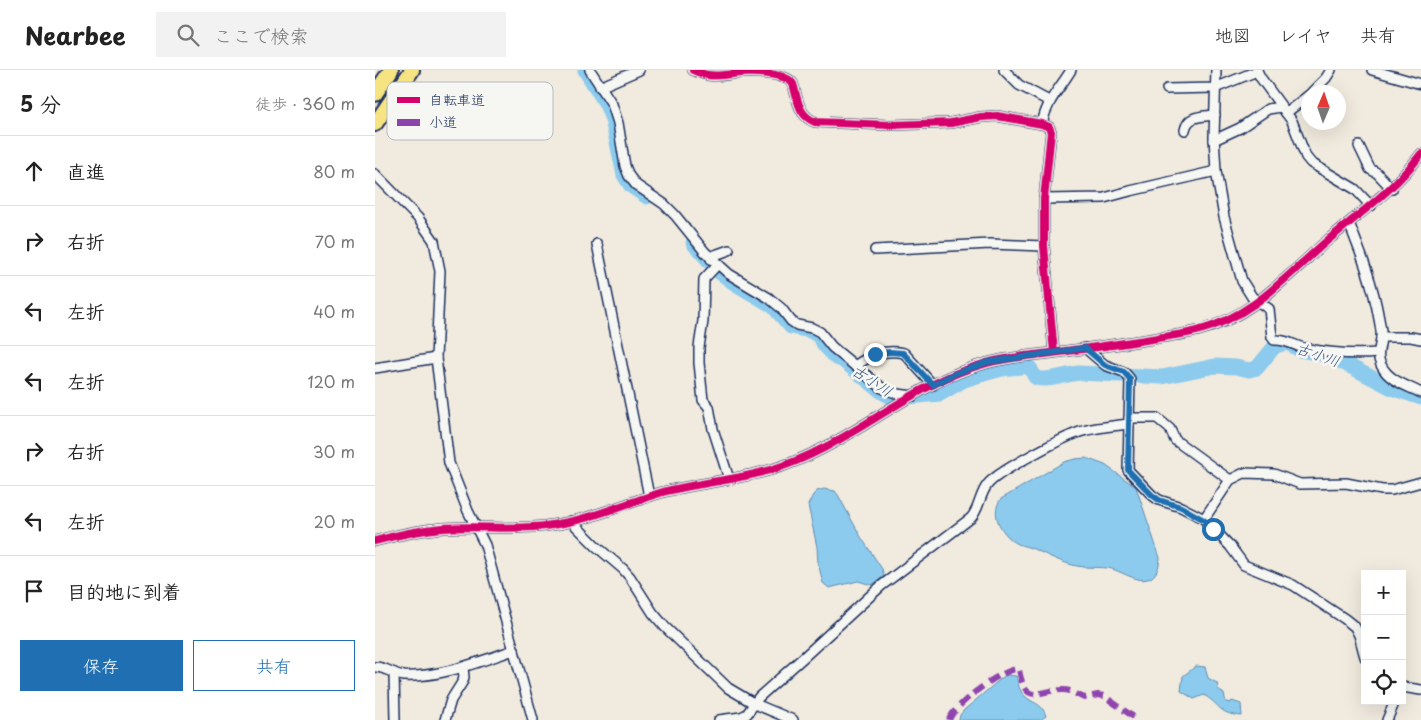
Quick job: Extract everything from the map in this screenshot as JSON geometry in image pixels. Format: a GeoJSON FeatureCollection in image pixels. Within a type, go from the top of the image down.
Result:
{"type":"FeatureCollection","features":[{"type":"Feature","properties":{"kind":"highway"},"geometry":{"type":"LineString","coordinates":[[375,94],[391,70]]}},
{"type":"Feature","properties":{"kind":"highway"},"geometry":{"type":"LineString","coordinates":[[404,82],[412,70]]}},
{"type":"Feature","properties":{"kind":"highway"},"geometry":{"type":"LineString","coordinates":[[375,124],[387,106]]}},
{"type":"Feature","properties":{"kind":"street"},"geometry":{"type":"LineString","coordinates":[[590,70],[612,104],[618,123],[625,166],[629,176],[636,185],[664,204],[729,274],[769,298],[797,325],[820,332],[832,347],[882,388],[898,394],[913,396]]}},
{"type":"Feature","properties":{"kind":"street"},"geometry":{"type":"LineString","coordinates":[[600,87],[639,70]]}},
{"type":"Feature","properties":{"kind":"street"},"geometry":{"type":"LineString","coordinates":[[693,70],[717,76],[739,73],[765,74],[791,80]]}},
{"type":"Feature","properties":{"kind":"street"},"geometry":{"type":"LineString","coordinates":[[793,70],[791,80],[802,113],[815,122],[951,123],[997,116],[1049,127],[1051,132],[1044,199],[1044,246],[1054,352]]}},
{"type":"Feature","properties":{"kind":"street"},"geometry":{"type":"LineString","coordinates":[[1005,70],[1019,85],[1049,101]]}},
{"type":"Feature","properties":{"kind":"street"},"geometry":{"type":"LineString","coordinates":[[1042,124],[1049,101],[1059,90],[1071,70]]}},
{"type":"Feature","properties":{"kind":"street"},"geometry":{"type":"LineString","coordinates":[[1216,70],[1214,140],[1216,171],[1224,217],[1242,281],[1252,297],[1269,309],[1271,333],[1274,340],[1288,341],[1310,349],[1350,354],[1378,353]]}},
{"type":"Feature","properties":{"kind":"street"},"geometry":{"type":"LineString","coordinates":[[1167,89],[1215,88],[1257,70],[1292,121],[1306,157],[1311,163],[1355,189],[1371,206]]}},
{"type":"Feature","properties":{"kind":"street"},"geometry":{"type":"LineString","coordinates":[[1320,85],[1327,78],[1331,70]]}},
{"type":"Feature","properties":{"kind":"street"},"geometry":{"type":"LineString","coordinates":[[1372,70],[1421,84]]}},
{"type":"Feature","properties":{"kind":"street"},"geometry":{"type":"LineString","coordinates":[[1214,140],[1240,128],[1268,109],[1284,110],[1301,100]]}},
{"type":"Feature","properties":{"kind":"street"},"geometry":{"type":"LineString","coordinates":[[1185,130],[1190,119],[1215,115]]}},
{"type":"Feature","properties":{"kind":"street"},"geometry":{"type":"LineString","coordinates":[[1359,146],[1370,169],[1377,172],[1392,188]]}},
{"type":"Feature","properties":{"kind":"street"},"geometry":{"type":"LineString","coordinates":[[375,541],[413,532],[444,528],[551,526],[571,521],[649,496],[772,469],[807,455],[954,374],[988,362],[1131,343],[1195,332],[1222,323],[1242,313],[1259,301],[1371,206],[1392,188],[1421,154]]}},
{"type":"Feature","properties":{"kind":"street"},"geometry":{"type":"LineString","coordinates":[[1044,199],[1104,198],[1130,190],[1216,171]]}},
{"type":"Feature","properties":{"kind":"street"},"geometry":{"type":"LineString","coordinates":[[375,174],[418,218],[434,241],[440,270],[436,358],[449,463],[485,545],[533,720]]}},
{"type":"Feature","properties":{"kind":"street"},"geometry":{"type":"LineString","coordinates":[[1349,223],[1367,266],[1373,289],[1381,337],[1378,353],[1381,366],[1405,387],[1421,393]]}},
{"type":"Feature","properties":{"kind":"street"},"geometry":{"type":"LineString","coordinates":[[597,244],[649,496]]}},
{"type":"Feature","properties":{"kind":"street"},"geometry":{"type":"LineString","coordinates":[[875,250],[990,244],[1044,246]]}},
{"type":"Feature","properties":{"kind":"street"},"geometry":{"type":"LineString","coordinates":[[729,250],[715,255],[715,261],[704,279],[703,322],[699,347],[703,400],[709,407],[713,429],[729,478]]}},
{"type":"Feature","properties":{"kind":"street"},"geometry":{"type":"LineString","coordinates":[[1381,337],[1421,338]]}},
{"type":"Feature","properties":{"kind":"street"},"geometry":{"type":"LineString","coordinates":[[1085,348],[1105,365],[1124,372],[1130,379],[1128,470],[1159,500],[1181,507],[1204,520],[1225,541],[1244,565],[1293,585],[1345,619],[1355,628],[1361,642]]}},
{"type":"Feature","properties":{"kind":"street"},"geometry":{"type":"LineString","coordinates":[[855,366],[867,357],[875,354],[903,353],[933,385]]}},
{"type":"Feature","properties":{"kind":"street"},"geometry":{"type":"LineString","coordinates":[[375,368],[436,358]]}},
{"type":"Feature","properties":{"kind":"street"},"geometry":{"type":"LineString","coordinates":[[719,720],[741,717],[747,714],[759,697],[881,586],[971,518],[978,510],[983,490],[990,482],[1004,471],[1080,432],[1150,416],[1157,418],[1169,429],[1175,440],[1230,480]]}},
{"type":"Feature","properties":{"kind":"street"},"geometry":{"type":"LineString","coordinates":[[1204,520],[1230,480],[1244,473],[1275,474],[1300,484],[1345,483],[1382,490],[1392,490],[1421,482]]}},
{"type":"Feature","properties":{"kind":"street"},"geometry":{"type":"LineString","coordinates":[[571,521],[623,569],[653,613],[727,688],[755,704],[793,720]]}},
{"type":"Feature","properties":{"kind":"street"},"geometry":{"type":"LineString","coordinates":[[375,667],[405,676],[414,675],[463,668],[514,650]]}},
{"type":"Feature","properties":{"kind":"street"},"geometry":{"type":"LineString","coordinates":[[445,720],[451,700],[463,681],[463,668]]}},
{"type":"Feature","properties":{"kind":"street"},"geometry":{"type":"LineString","coordinates":[[394,673],[395,720]]}},
{"type":"Feature","properties":{"kind":"street"},"geometry":{"type":"LineString","coordinates":[[1406,688],[1421,690]]}},
{"type":"Feature","properties":{"kind":"street"},"geometry":{"type":"LineString","coordinates":[[1387,720],[1393,705]]}},
{"type":"Feature","properties":{"kind":"water"},"geometry":{"type":"Polygon","coordinates":[[[1086,458],[1105,465],[1136,487],[1160,558],[1157,571],[1151,578],[1144,580],[1113,569],[1081,567],[1065,563],[1015,542],[1008,537],[1001,527],[996,510],[1001,499],[1064,462],[1086,458]]]}},
{"type":"Feature","properties":{"kind":"water"},"geometry":{"type":"Polygon","coordinates":[[[824,489],[835,491],[838,495],[861,537],[882,569],[884,576],[872,585],[858,581],[829,588],[823,583],[808,505],[817,491],[824,489]]]}},
{"type":"Feature","properties":{"kind":"water"},"geometry":{"type":"Polygon","coordinates":[[[1196,666],[1205,667],[1208,678],[1217,683],[1218,689],[1224,694],[1226,702],[1230,703],[1232,701],[1241,704],[1242,716],[1224,711],[1204,695],[1194,699],[1181,691],[1183,676],[1196,666]]]}},
{"type":"Feature","properties":{"kind":"water"},"geometry":{"type":"Polygon","coordinates":[[[1007,675],[1016,676],[1022,693],[1042,708],[1046,716],[1040,720],[959,720],[964,710],[1007,675]]]}},
{"type":"Feature","properties":{"kind":"waterway","name":"古小川"},"geometry":{"type":"LineString","coordinates":[[585,70],[606,104],[612,119],[624,175],[631,186],[647,197]]}},
{"type":"Feature","properties":{"kind":"waterway","name":"古小川"},"geometry":{"type":"LineString","coordinates":[[693,243],[719,272],[773,306],[791,327],[816,334],[836,358],[842,360],[891,397],[940,394],[964,380],[1002,369],[1029,366],[1035,377],[1039,379],[1079,373],[1162,377],[1215,366],[1249,370],[1257,368],[1275,346],[1287,343],[1300,350],[1328,355],[1394,389],[1421,398]]}},
{"type":"Feature","properties":{"kind":"marked path"},"geometry":{"type":"LineString","coordinates":[[949,720],[960,706],[979,689],[1001,675],[1017,669],[1025,689],[1029,693],[1065,690],[1084,698],[1098,695],[1104,696],[1138,720]]}},
{"type":"Feature","properties":{"kind":"cycle path"},"geometry":{"type":"LineString","coordinates":[[693,70],[712,76],[753,73],[777,75],[790,80],[802,111],[809,119],[815,122],[890,125],[951,123],[997,116],[1049,127],[1051,132],[1044,199],[1044,246],[1054,352]]}},
{"type":"Feature","properties":{"kind":"cycle path"},"geometry":{"type":"LineString","coordinates":[[375,541],[434,529],[457,527],[539,527],[566,523],[663,492],[770,470],[798,460],[826,447],[931,385],[987,363],[1015,357],[1185,334],[1217,324],[1235,316],[1268,294],[1328,240],[1388,190],[1421,154]]}},
{"type":"Feature","properties":{"kind":"route"},"geometry":{"type":"LineString","coordinates":[[875,354],[903,353],[933,385],[954,374],[988,362],[1085,348],[1105,365],[1124,372],[1130,379],[1128,470],[1159,500],[1181,507],[1204,520],[1213,529]]}}]}
